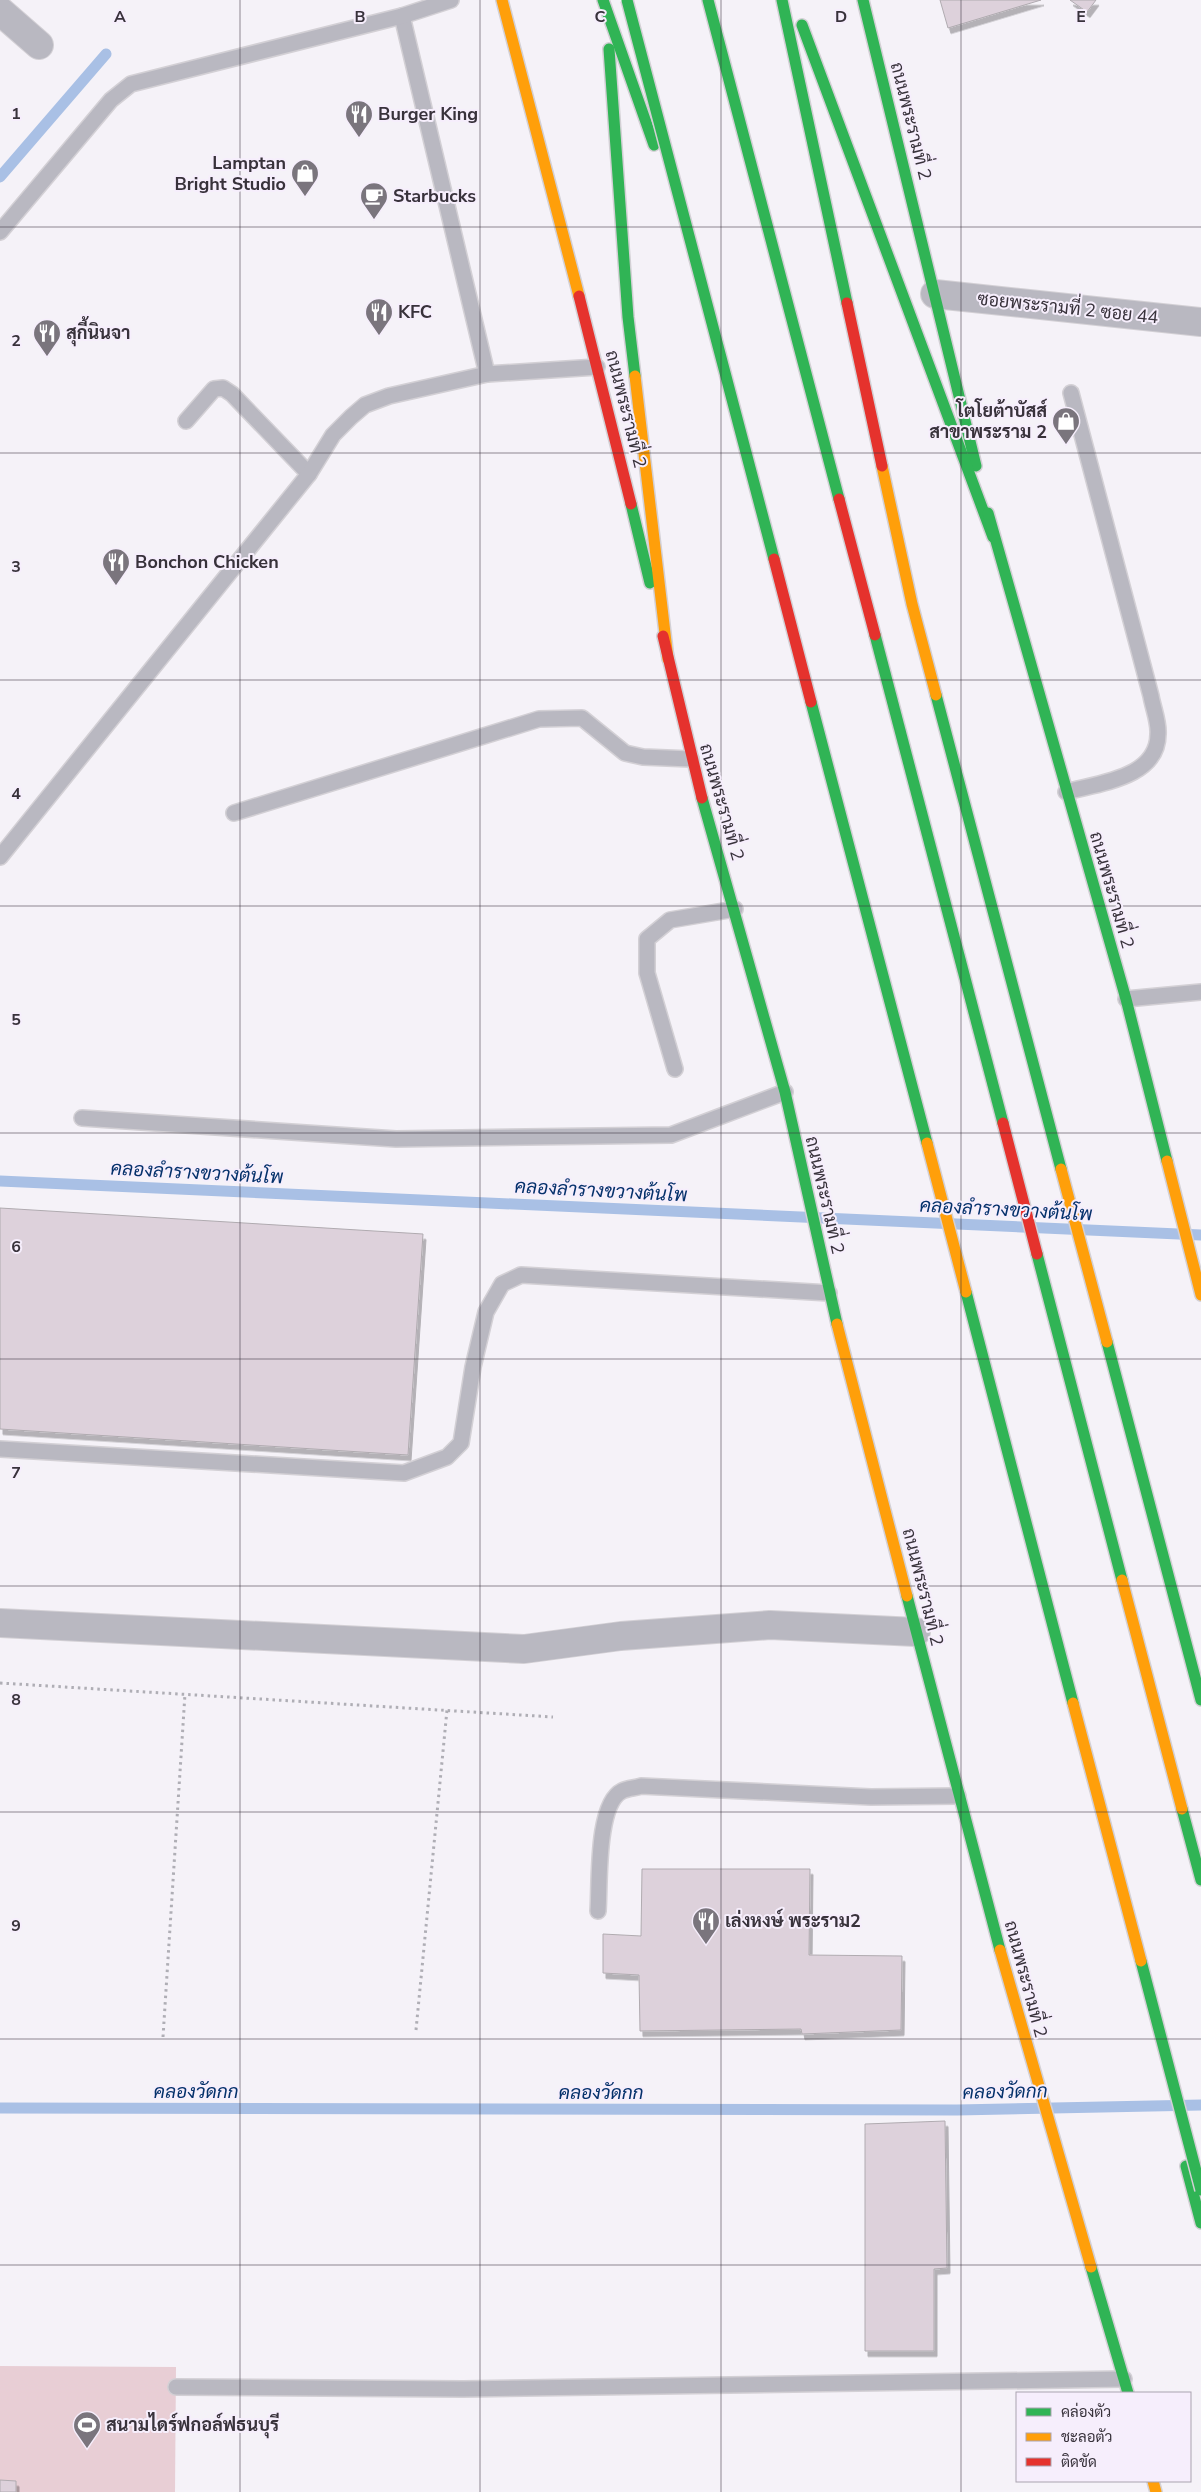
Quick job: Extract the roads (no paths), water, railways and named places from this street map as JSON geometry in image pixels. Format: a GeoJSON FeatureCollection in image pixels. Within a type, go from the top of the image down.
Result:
{"type":"FeatureCollection","features":[{"type":"Feature","properties":{"kind":"main road","name":"ถนนพระรามที่ 2"},"geometry":{"type":"LineString","coordinates":[[502,0],[598,367],[691,759],[735,909],[785,1092],[829,1293],[958,1796],[1025,2043],[1126,2386]]}},
{"type":"Feature","properties":{"kind":"main road"},"geometry":{"type":"LineString","coordinates":[[604,0],[607,16],[628,317],[668,659]]}},
{"type":"Feature","properties":{"kind":"main road"},"geometry":{"type":"LineString","coordinates":[[627,0],[1201,2190]]}},
{"type":"Feature","properties":{"kind":"main road"},"geometry":{"type":"LineString","coordinates":[[708,0],[1201,1880]]}},
{"type":"Feature","properties":{"kind":"main road"},"geometry":{"type":"LineString","coordinates":[[782,0],[912,604],[1056,1144],[1201,1700]]}},
{"type":"Feature","properties":{"kind":"main road","name":"ถนนพระรามที่ 2"},"geometry":{"type":"LineString","coordinates":[[863,0],[994,537],[1126,1000],[1159,1123],[1201,1295]]}},
{"type":"Feature","properties":{"kind":"main road"},"geometry":{"type":"LineString","coordinates":[[796,9],[994,537]]}},
{"type":"Feature","properties":{"kind":"main road"},"geometry":{"type":"LineString","coordinates":[[607,16],[677,206],[923,1136],[976,1323],[1054,1623],[1148,2021],[1201,2223]]}},
{"type":"Feature","properties":{"kind":"street"},"geometry":{"type":"LineString","coordinates":[[0,11],[39,45]]}},
{"type":"Feature","properties":{"kind":"street","name":"ซอยพระรามที่ 2 ซอย 44"},"geometry":{"type":"LineString","coordinates":[[935,294],[1201,322]]}},
{"type":"Feature","properties":{"kind":"street"},"geometry":{"type":"LineString","coordinates":[[0,1623],[524,1649],[621,1636],[770,1624],[916,1632]]}},
{"type":"Feature","properties":{"kind":"lane"},"geometry":{"type":"LineString","coordinates":[[0,232],[111,100],[131,84],[402,16],[451,0]]}},
{"type":"Feature","properties":{"kind":"lane"},"geometry":{"type":"LineString","coordinates":[[402,16],[488,374]]}},
{"type":"Feature","properties":{"kind":"lane"},"geometry":{"type":"LineString","coordinates":[[0,857],[309,474],[334,435],[365,405],[389,396],[488,374],[598,367]]}},
{"type":"Feature","properties":{"kind":"lane"},"geometry":{"type":"LineString","coordinates":[[186,421],[214,389],[223,388],[232,394],[309,474]]}},
{"type":"Feature","properties":{"kind":"lane"},"geometry":{"type":"LineString","coordinates":[[1066,792],[1135,772],[1153,758],[1158,734],[1151,696],[1072,393]]}},
{"type":"Feature","properties":{"kind":"lane"},"geometry":{"type":"LineString","coordinates":[[234,813],[539,719],[582,718],[625,753],[643,757],[691,759]]}},
{"type":"Feature","properties":{"kind":"lane"},"geometry":{"type":"LineString","coordinates":[[675,1068],[647,973],[647,939],[670,920],[735,909]]}},
{"type":"Feature","properties":{"kind":"lane"},"geometry":{"type":"LineString","coordinates":[[1126,1000],[1201,992]]}},
{"type":"Feature","properties":{"kind":"lane"},"geometry":{"type":"LineString","coordinates":[[82,1118],[396,1139],[671,1135],[785,1092]]}},
{"type":"Feature","properties":{"kind":"lane"},"geometry":{"type":"LineString","coordinates":[[0,1449],[404,1472],[447,1457],[461,1443],[473,1367],[486,1312],[502,1284],[522,1275],[829,1293]]}},
{"type":"Feature","properties":{"kind":"lane"},"geometry":{"type":"LineString","coordinates":[[598,1911],[604,1818],[612,1801],[622,1791],[642,1786],[861,1796],[958,1796]]}},
{"type":"Feature","properties":{"kind":"lane"},"geometry":{"type":"LineString","coordinates":[[176,2387],[1126,2386]]}},
{"type":"Feature","properties":{"kind":"waterway"},"geometry":{"type":"LineString","coordinates":[[0,177],[106,54]]}},
{"type":"Feature","properties":{"kind":"waterway","name":"คลองลำรางขวางต้นโพ"},"geometry":{"type":"LineString","coordinates":[[0,1181],[1201,1235]]}},
{"type":"Feature","properties":{"kind":"waterway","name":"คลองวัดกก"},"geometry":{"type":"LineString","coordinates":[[0,2108],[957,2110],[1201,2105]]}},
{"type":"Feature","properties":{"kind":"place","name":"Burger King"},"geometry":{"type":"Point","coordinates":[359,138]}},
{"type":"Feature","properties":{"kind":"place","name":"Lamptan Bright Studio"},"geometry":{"type":"Point","coordinates":[305,197]}},
{"type":"Feature","properties":{"kind":"place","name":"Starbucks"},"geometry":{"type":"Point","coordinates":[374,220]}},
{"type":"Feature","properties":{"kind":"place","name":"KFC"},"geometry":{"type":"Point","coordinates":[379,336]}},
{"type":"Feature","properties":{"kind":"place","name":"สุกี้นินจา"},"geometry":{"type":"Point","coordinates":[47,357]}},
{"type":"Feature","properties":{"kind":"place","name":"โตโยต้าบัสส์ สาขาพระราม 2"},"geometry":{"type":"Point","coordinates":[1066,445]}},
{"type":"Feature","properties":{"kind":"place","name":"Bonchon Chicken"},"geometry":{"type":"Point","coordinates":[116,586]}},
{"type":"Feature","properties":{"kind":"place","name":"เล่งหงษ์ พระราม2"},"geometry":{"type":"Point","coordinates":[706,1945]}},
{"type":"Feature","properties":{"kind":"place","name":"สนามไดร์ฟกอล์ฟธนบุรี"},"geometry":{"type":"Point","coordinates":[87,2449]}}]}
